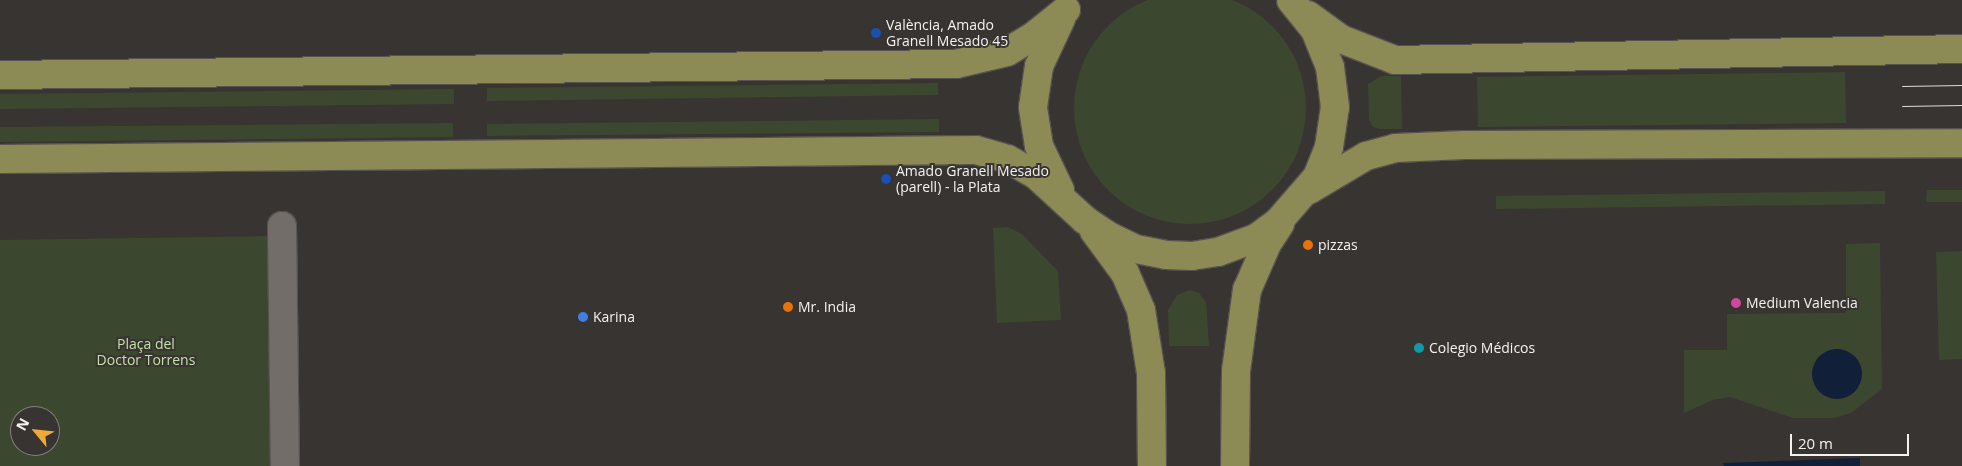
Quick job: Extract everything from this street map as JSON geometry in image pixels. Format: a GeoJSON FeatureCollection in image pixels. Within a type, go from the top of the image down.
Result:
{"type":"FeatureCollection","features":[{"type":"Feature","properties":{"kind":"main road"},"geometry":{"type":"LineString","coordinates":[[1294,3],[1342,39],[1394,60],[1962,49]]}},
{"type":"Feature","properties":{"kind":"main road"},"geometry":{"type":"LineString","coordinates":[[1234,466],[1236,371],[1247,290],[1267,244],[1317,177],[1329,147],[1335,107],[1330,67],[1315,30],[1294,3]]}},
{"type":"Feature","properties":{"kind":"main road"},"geometry":{"type":"LineString","coordinates":[[0,75],[956,64],[1007,52],[1035,35],[1070,5]]}},
{"type":"Feature","properties":{"kind":"main road"},"geometry":{"type":"LineString","coordinates":[[1070,5],[1050,36],[1039,66],[1034,107],[1039,146],[1051,176],[1125,273],[1140,310],[1151,373],[1152,466]]}},
{"type":"Feature","properties":{"kind":"main road"},"geometry":{"type":"LineString","coordinates":[[1305,192],[1366,156],[1395,148],[1464,145],[1962,143]]}},
{"type":"Feature","properties":{"kind":"main road"},"geometry":{"type":"LineString","coordinates":[[0,159],[976,150],[1008,159],[1037,176],[1076,211],[1136,249],[1166,255],[1192,256],[1218,252],[1256,238],[1287,215]]}},
{"type":"Feature","properties":{"kind":"street"},"geometry":{"type":"LineString","coordinates":[[282,226],[286,466]]}},
{"type":"Feature","properties":{"kind":"green space"},"geometry":{"type":"Polygon","coordinates":[[[1179,-8],[1201,-8],[1224,-3],[1255,11],[1280,34],[1287,43],[1301,74],[1306,97],[1304,131],[1292,163],[1280,182],[1264,198],[1255,205],[1224,219],[1201,224],[1179,224],[1156,219],[1125,205],[1100,182],[1093,173],[1079,142],[1074,119],[1074,97],[1079,74],[1093,43],[1116,18],[1125,11],[1156,-3],[1179,-8]]]}},
{"type":"Feature","properties":{"kind":"green space"},"geometry":{"type":"Polygon","coordinates":[[[1845,72],[1846,123],[1478,127],[1477,77],[1845,72]]]}},
{"type":"Feature","properties":{"kind":"green space"},"geometry":{"type":"Polygon","coordinates":[[[1381,76],[1401,76],[1402,129],[1380,129],[1373,127],[1369,120],[1368,84],[1381,76]]]}},
{"type":"Feature","properties":{"kind":"green space"},"geometry":{"type":"Polygon","coordinates":[[[938,83],[938,95],[487,101],[487,88],[938,83]]]}},
{"type":"Feature","properties":{"kind":"green space"},"geometry":{"type":"Polygon","coordinates":[[[454,89],[454,104],[0,109],[0,94],[454,89]]]}},
{"type":"Feature","properties":{"kind":"green space"},"geometry":{"type":"Polygon","coordinates":[[[939,119],[939,132],[487,136],[487,124],[939,119]]]}},
{"type":"Feature","properties":{"kind":"green space"},"geometry":{"type":"Polygon","coordinates":[[[453,123],[453,137],[0,142],[0,127],[453,123]]]}},
{"type":"Feature","properties":{"kind":"green space"},"geometry":{"type":"Polygon","coordinates":[[[1927,190],[1962,190],[1962,202],[1926,202],[1927,190]]]}},
{"type":"Feature","properties":{"kind":"green space"},"geometry":{"type":"Polygon","coordinates":[[[1885,191],[1885,204],[1496,209],[1496,196],[1885,191]]]}},
{"type":"Feature","properties":{"kind":"green space"},"geometry":{"type":"Polygon","coordinates":[[[1008,227],[1022,234],[1058,271],[1061,320],[997,323],[993,228],[1008,227]]]}},
{"type":"Feature","properties":{"kind":"green space","name":"Plaça del Doctor Torrens"},"geometry":{"type":"Polygon","coordinates":[[[270,236],[273,466],[0,466],[0,240],[270,236]]]}},
{"type":"Feature","properties":{"kind":"green space"},"geometry":{"type":"Polygon","coordinates":[[[1880,243],[1882,389],[1851,413],[1834,418],[1793,418],[1730,397],[1713,400],[1684,413],[1684,350],[1727,350],[1727,314],[1846,313],[1846,244],[1880,243]]]}},
{"type":"Feature","properties":{"kind":"green space"},"geometry":{"type":"Polygon","coordinates":[[[1962,251],[1962,359],[1939,360],[1936,252],[1962,251]]]}},
{"type":"Feature","properties":{"kind":"green space"},"geometry":{"type":"Polygon","coordinates":[[[1190,290],[1199,293],[1206,302],[1209,346],[1169,346],[1168,310],[1177,295],[1190,290]]]}},
{"type":"Feature","properties":{"kind":"water"},"geometry":{"type":"Polygon","coordinates":[[[1837,349],[1847,351],[1855,356],[1860,364],[1862,374],[1860,384],[1855,392],[1847,397],[1837,399],[1827,397],[1819,392],[1814,384],[1812,374],[1814,364],[1819,356],[1827,351],[1837,349]]]}},
{"type":"Feature","properties":{"kind":"water"},"geometry":{"type":"Polygon","coordinates":[[[1860,458],[1860,466],[1724,466],[1723,463],[1860,458]]]}},
{"type":"Feature","properties":{"kind":"tram line"},"geometry":{"type":"LineString","coordinates":[[1902,86],[1962,85]]}},
{"type":"Feature","properties":{"kind":"tram line"},"geometry":{"type":"LineString","coordinates":[[1902,106],[1962,105]]}},
{"type":"Feature","properties":{"kind":"place","name":"València, Amado Granell Mesado 45"},"geometry":{"type":"Point","coordinates":[876,33]}},
{"type":"Feature","properties":{"kind":"place","name":"Amado Granell Mesado (parell) - la Plata"},"geometry":{"type":"Point","coordinates":[886,179]}},
{"type":"Feature","properties":{"kind":"place","name":"pizzas"},"geometry":{"type":"Point","coordinates":[1308,245]}},
{"type":"Feature","properties":{"kind":"place","name":"Medium Valencia"},"geometry":{"type":"Point","coordinates":[1736,303]}},
{"type":"Feature","properties":{"kind":"place","name":"Mr. India"},"geometry":{"type":"Point","coordinates":[788,307]}},
{"type":"Feature","properties":{"kind":"place","name":"Karina"},"geometry":{"type":"Point","coordinates":[583,317]}},
{"type":"Feature","properties":{"kind":"place","name":"Colegio Médicos"},"geometry":{"type":"Point","coordinates":[1419,348]}}]}
